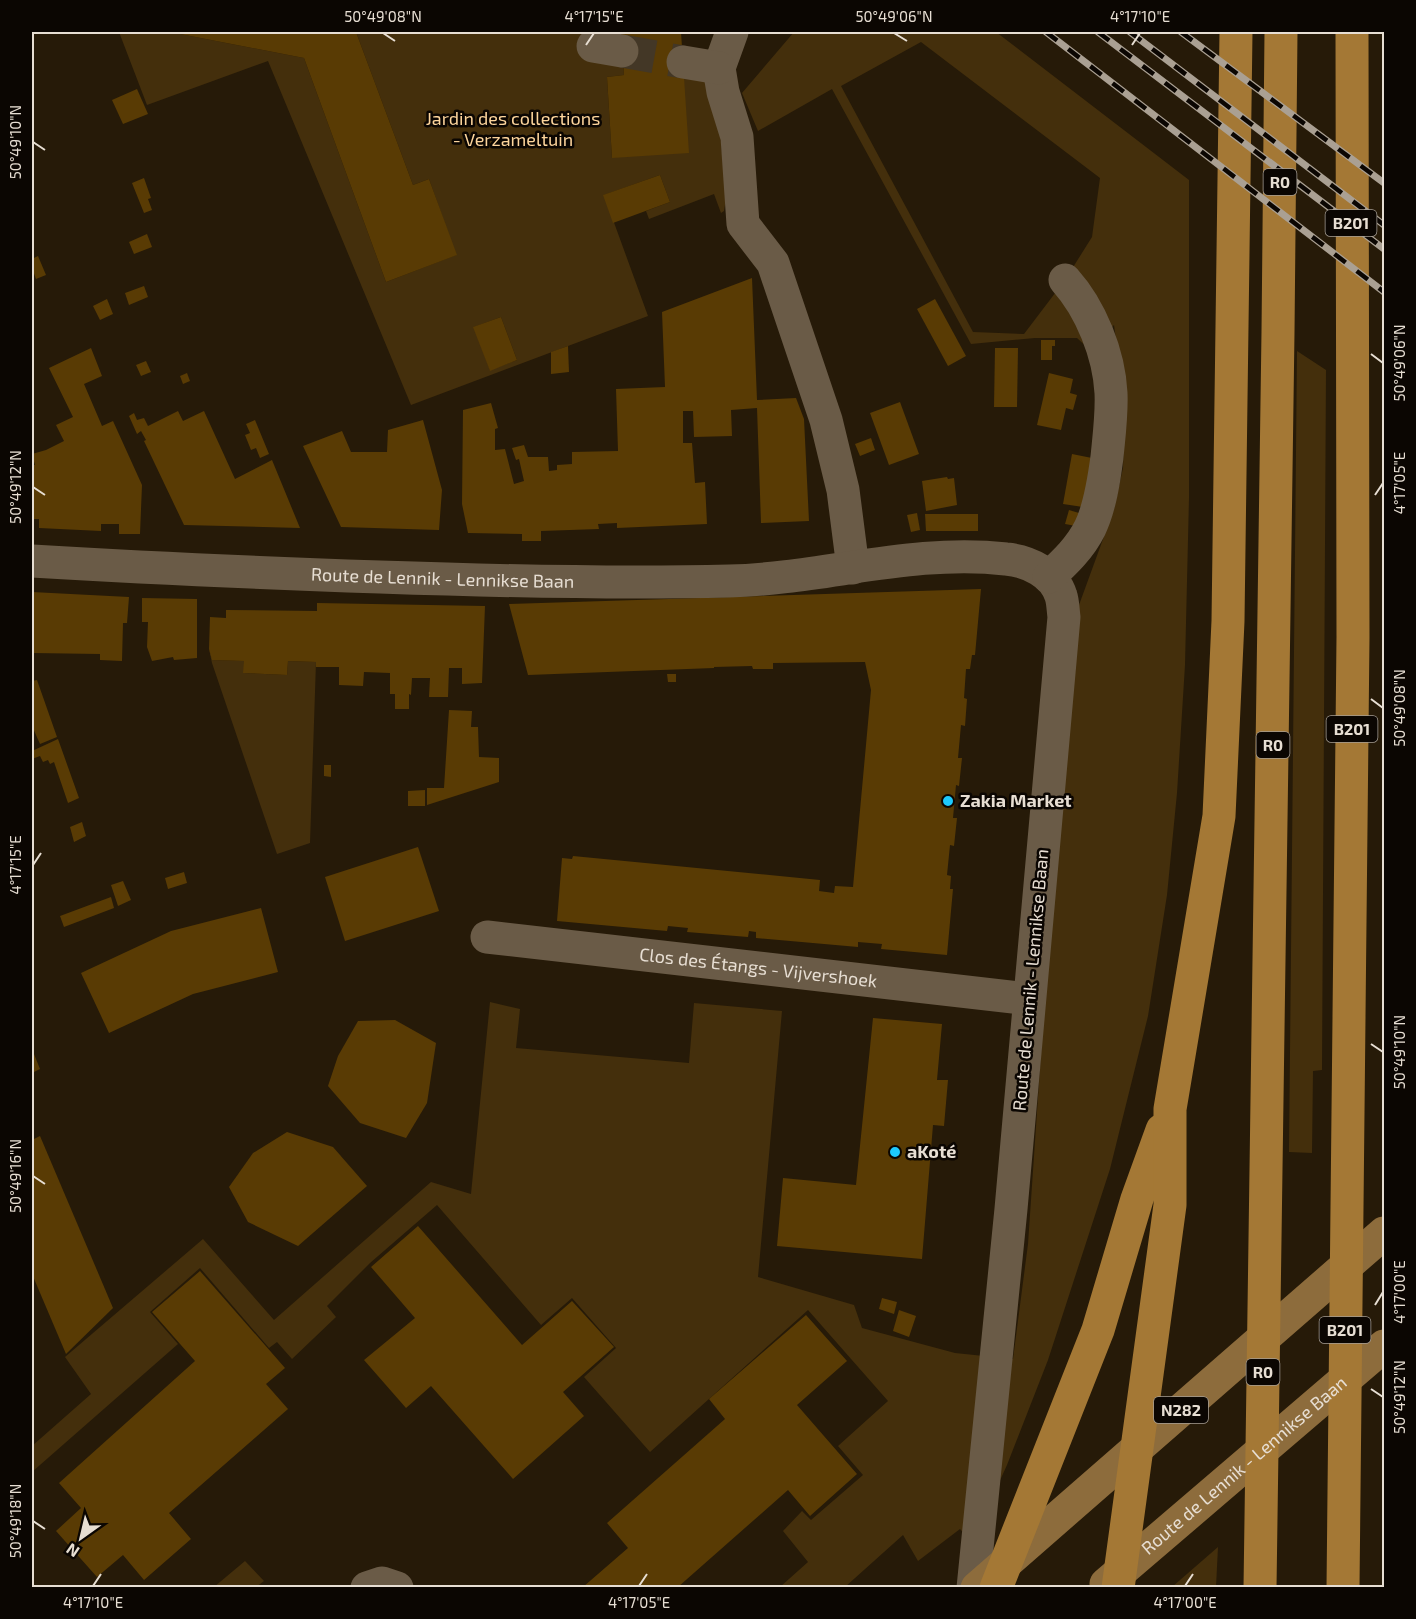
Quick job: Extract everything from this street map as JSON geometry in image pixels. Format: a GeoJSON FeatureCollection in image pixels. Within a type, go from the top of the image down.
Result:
{"type":"FeatureCollection","features":[{"type":"Feature","properties":{"kind":"highway"},"geometry":{"type":"LineString","coordinates":[[1118,1587],[1170,1205],[1170,1109],[1219,816],[1228,621],[1236,32]]}},
{"type":"Feature","properties":{"kind":"highway","name":"R0"},"geometry":{"type":"LineString","coordinates":[[1260,1587],[1281,32]]}},
{"type":"Feature","properties":{"kind":"highway","name":"B201"},"geometry":{"type":"LineString","coordinates":[[1343,1587],[1353,637],[1352,45]]}},
{"type":"Feature","properties":{"kind":"highway"},"geometry":{"type":"LineString","coordinates":[[996,1587],[1098,1330],[1137,1199],[1170,1109]]}},
{"type":"Feature","properties":{"kind":"main road","name":"Route de Lennik - Lennikse Baan"},"geometry":{"type":"LineString","coordinates":[[975,1587],[1384,1233]]}},
{"type":"Feature","properties":{"kind":"main road","name":"Route de Lennik - Lennikse Baan"},"geometry":{"type":"LineString","coordinates":[[1102,1587],[1384,1346]]}},
{"type":"Feature","properties":{"kind":"street"},"geometry":{"type":"LineString","coordinates":[[732,32],[719,68],[723,92],[737,137],[743,224],[773,263],[826,420],[843,490],[853,568]]}},
{"type":"Feature","properties":{"kind":"street"},"geometry":{"type":"LineString","coordinates":[[683,62],[719,68]]}},
{"type":"Feature","properties":{"kind":"street"},"geometry":{"type":"LineString","coordinates":[[1049,577],[1077,550],[1090,526],[1104,479],[1110,429],[1111,393],[1100,342],[1076,293],[1065,280]]}},
{"type":"Feature","properties":{"kind":"street","name":"Route de Lennik - Lennikse Baan"},"geometry":{"type":"LineString","coordinates":[[32,561],[184,570],[539,582],[732,581],[853,568],[935,556],[1008,559],[1032,565],[1049,577],[1060,594],[1064,617],[975,1587]]}},
{"type":"Feature","properties":{"kind":"street","name":"Clos des Étangs - Vijvershoek"},"geometry":{"type":"LineString","coordinates":[[487,937],[1029,999]]}},
{"type":"Feature","properties":{"kind":"street"},"geometry":{"type":"LineString","coordinates":[[367,1587],[382,1583],[397,1587]]}},
{"type":"Feature","properties":{"kind":"green space","name":"Jardin des collections - Verzameltuin"},"geometry":{"type":"Polygon","coordinates":[[[119,32],[170,32],[304,58],[386,282],[456,255],[429,179],[413,185],[356,32],[621,32],[624,75],[607,77],[612,158],[684,73],[705,82],[719,119],[726,199],[724,211],[721,213],[714,194],[649,219],[646,211],[670,202],[660,175],[604,195],[648,316],[411,405],[268,61],[147,105],[119,32]],[[501,317],[474,327],[490,370],[517,360],[501,317]]]}},
{"type":"Feature","properties":{"kind":"green space"},"geometry":{"type":"Polygon","coordinates":[[[794,32],[996,32],[1189,180],[1189,498],[1185,665],[1177,793],[1167,895],[1148,1016],[1110,1169],[1048,1360],[1007,1465],[972,1542],[960,1529],[918,1561],[903,1535],[845,1587],[780,1587],[808,1562],[783,1531],[802,1511],[811,1520],[863,1475],[838,1446],[888,1401],[808,1310],[650,1452],[584,1377],[616,1348],[572,1298],[541,1325],[437,1205],[370,1263],[327,1306],[336,1317],[292,1359],[277,1342],[269,1348],[200,1268],[150,1312],[178,1344],[32,1472],[32,1446],[91,1394],[65,1357],[203,1239],[274,1320],[431,1182],[471,1194],[490,1002],[520,1009],[516,1048],[689,1063],[694,1003],[782,1011],[758,1277],[854,1305],[862,1328],[955,1353],[1013,1359],[1028,1244],[1046,980],[1079,605],[1114,509],[1123,468],[1125,405],[1114,325],[1090,350],[1077,338],[1035,338],[971,344],[832,89],[758,131],[742,93],[794,32]],[[921,42],[841,86],[973,332],[1024,334],[1065,280],[1092,237],[1100,178],[921,42]]]}},
{"type":"Feature","properties":{"kind":"green space"},"geometry":{"type":"Polygon","coordinates":[[[1297,351],[1326,370],[1322,1070],[1313,1071],[1312,1153],[1289,1152],[1297,351]]]}},
{"type":"Feature","properties":{"kind":"green space"},"geometry":{"type":"Polygon","coordinates":[[[209,649],[213,660],[244,661],[244,673],[287,675],[288,661],[316,662],[310,843],[277,854],[209,649]]]}},
{"type":"Feature","properties":{"kind":"green space"},"geometry":{"type":"Polygon","coordinates":[[[1218,1547],[1216,1587],[1172,1587],[1218,1547]]]}},
{"type":"Feature","properties":{"kind":"green space"},"geometry":{"type":"Polygon","coordinates":[[[245,1561],[264,1581],[256,1587],[214,1587],[245,1561]]]}},
{"type":"Feature","properties":{"kind":"building"},"geometry":{"type":"Polygon","coordinates":[[[356,32],[413,185],[429,179],[457,255],[386,282],[304,58],[175,33],[356,32]]]}},
{"type":"Feature","properties":{"kind":"building"},"geometry":{"type":"Polygon","coordinates":[[[621,32],[681,32],[689,153],[612,158],[607,77],[624,75],[621,32]]]}},
{"type":"Feature","properties":{"kind":"building"},"geometry":{"type":"Polygon","coordinates":[[[137,89],[148,114],[123,124],[112,100],[137,89]]]}},
{"type":"Feature","properties":{"kind":"building"},"geometry":{"type":"Polygon","coordinates":[[[660,175],[670,202],[613,223],[603,195],[660,175]]]}},
{"type":"Feature","properties":{"kind":"building"},"geometry":{"type":"Polygon","coordinates":[[[144,178],[151,198],[148,199],[152,210],[144,213],[132,183],[144,178]]]}},
{"type":"Feature","properties":{"kind":"building"},"geometry":{"type":"Polygon","coordinates":[[[147,234],[152,247],[134,254],[129,242],[147,234]]]}},
{"type":"Feature","properties":{"kind":"building"},"geometry":{"type":"Polygon","coordinates":[[[38,256],[46,275],[36,279],[32,259],[38,256]]]}},
{"type":"Feature","properties":{"kind":"building"},"geometry":{"type":"Polygon","coordinates":[[[752,278],[757,400],[796,398],[804,419],[809,521],[761,523],[757,408],[731,410],[732,436],[694,437],[693,411],[683,411],[683,443],[692,443],[695,483],[705,482],[707,524],[617,528],[617,523],[598,524],[599,529],[541,531],[541,541],[522,541],[522,534],[468,533],[462,504],[463,410],[491,403],[498,428],[495,429],[495,450],[505,449],[514,484],[524,481],[519,459],[516,460],[512,448],[524,445],[528,457],[548,457],[549,471],[557,470],[557,465],[572,464],[572,452],[618,451],[616,389],[665,387],[662,312],[752,278]]]}},
{"type":"Feature","properties":{"kind":"building"},"geometry":{"type":"Polygon","coordinates":[[[144,286],[148,297],[129,305],[125,293],[144,286]]]}},
{"type":"Feature","properties":{"kind":"building"},"geometry":{"type":"Polygon","coordinates":[[[107,299],[113,314],[100,320],[93,306],[107,299]]]}},
{"type":"Feature","properties":{"kind":"building"},"geometry":{"type":"Polygon","coordinates":[[[935,299],[966,356],[948,366],[917,309],[935,299]]]}},
{"type":"Feature","properties":{"kind":"building"},"geometry":{"type":"Polygon","coordinates":[[[501,317],[517,360],[490,371],[473,327],[501,317]]]}},
{"type":"Feature","properties":{"kind":"building"},"geometry":{"type":"Polygon","coordinates":[[[1041,340],[1055,340],[1055,346],[1052,346],[1052,360],[1041,360],[1041,340]]]}},
{"type":"Feature","properties":{"kind":"building"},"geometry":{"type":"Polygon","coordinates":[[[568,346],[569,372],[551,374],[551,352],[568,346]]]}},
{"type":"Feature","properties":{"kind":"building"},"geometry":{"type":"Polygon","coordinates":[[[91,348],[102,376],[84,384],[102,426],[113,421],[142,485],[140,534],[119,534],[119,524],[101,524],[101,531],[39,528],[39,519],[32,519],[32,465],[35,465],[32,454],[64,441],[56,425],[73,417],[49,368],[91,348]]]}},
{"type":"Feature","properties":{"kind":"building"},"geometry":{"type":"Polygon","coordinates":[[[995,348],[1018,348],[1017,407],[994,407],[995,348]]]}},
{"type":"Feature","properties":{"kind":"building"},"geometry":{"type":"Polygon","coordinates":[[[146,361],[151,372],[141,376],[136,365],[146,361]]]}},
{"type":"Feature","properties":{"kind":"building"},"geometry":{"type":"Polygon","coordinates":[[[187,373],[190,381],[183,384],[180,376],[187,373]]]}},
{"type":"Feature","properties":{"kind":"building"},"geometry":{"type":"Polygon","coordinates":[[[1049,373],[1073,379],[1070,393],[1077,395],[1073,410],[1066,408],[1061,430],[1037,425],[1049,373]]]}},
{"type":"Feature","properties":{"kind":"building"},"geometry":{"type":"Polygon","coordinates":[[[900,402],[919,454],[889,465],[870,413],[900,402]]]}},
{"type":"Feature","properties":{"kind":"building"},"geometry":{"type":"Polygon","coordinates":[[[178,411],[183,421],[204,411],[235,479],[272,460],[300,528],[184,525],[144,441],[146,440],[141,431],[137,434],[129,416],[134,413],[137,420],[144,418],[148,426],[178,411]]]}},
{"type":"Feature","properties":{"kind":"building"},"geometry":{"type":"Polygon","coordinates":[[[255,420],[269,454],[260,458],[256,448],[251,450],[245,435],[250,433],[246,424],[255,420]]]}},
{"type":"Feature","properties":{"kind":"building"},"geometry":{"type":"Polygon","coordinates":[[[423,420],[442,490],[439,530],[341,527],[303,446],[342,431],[351,452],[387,452],[388,430],[423,420]]]}},
{"type":"Feature","properties":{"kind":"building"},"geometry":{"type":"Polygon","coordinates":[[[871,438],[875,450],[860,456],[855,444],[871,438]]]}},
{"type":"Feature","properties":{"kind":"building"},"geometry":{"type":"Polygon","coordinates":[[[1072,454],[1092,458],[1083,507],[1063,504],[1072,454]]]}},
{"type":"Feature","properties":{"kind":"building"},"geometry":{"type":"Polygon","coordinates":[[[947,477],[948,479],[954,478],[957,505],[926,511],[922,481],[947,477]]]}},
{"type":"Feature","properties":{"kind":"building"},"geometry":{"type":"Polygon","coordinates":[[[1069,510],[1079,513],[1076,526],[1065,524],[1069,510]]]}},
{"type":"Feature","properties":{"kind":"building"},"geometry":{"type":"Polygon","coordinates":[[[917,513],[920,530],[911,532],[907,515],[917,513]]]}},
{"type":"Feature","properties":{"kind":"building"},"geometry":{"type":"Polygon","coordinates":[[[925,514],[978,514],[978,531],[926,531],[925,514]]]}},
{"type":"Feature","properties":{"kind":"building"},"geometry":{"type":"Polygon","coordinates":[[[981,589],[975,655],[972,655],[970,669],[966,669],[965,726],[961,725],[958,758],[962,758],[959,786],[956,785],[953,818],[957,818],[954,846],[950,845],[947,875],[951,876],[950,889],[953,889],[947,955],[881,949],[882,944],[858,942],[858,947],[756,938],[756,932],[749,931],[748,937],[687,932],[688,928],[668,926],[667,931],[557,921],[562,858],[572,859],[573,856],[820,880],[819,891],[834,893],[835,886],[853,887],[871,690],[865,662],[773,663],[773,669],[753,669],[752,666],[528,675],[509,604],[981,589]]]}},
{"type":"Feature","properties":{"kind":"building"},"geometry":{"type":"Polygon","coordinates":[[[32,592],[129,597],[127,623],[123,623],[122,661],[100,660],[100,654],[32,653],[32,592]]]}},
{"type":"Feature","properties":{"kind":"building"},"geometry":{"type":"Polygon","coordinates":[[[142,598],[197,599],[197,658],[174,660],[173,657],[152,661],[147,647],[148,622],[142,622],[142,598]]]}},
{"type":"Feature","properties":{"kind":"building"},"geometry":{"type":"Polygon","coordinates":[[[317,603],[485,606],[482,683],[462,684],[462,668],[449,668],[448,697],[429,697],[430,678],[412,678],[409,709],[395,709],[395,694],[390,694],[390,673],[364,672],[363,686],[339,685],[339,667],[316,667],[316,662],[288,661],[287,675],[243,673],[244,661],[212,660],[209,649],[210,617],[226,618],[226,610],[317,611],[317,603]]]}},
{"type":"Feature","properties":{"kind":"building"},"geometry":{"type":"Polygon","coordinates":[[[667,674],[676,674],[676,682],[668,682],[667,674]]]}},
{"type":"Feature","properties":{"kind":"building"},"geometry":{"type":"Polygon","coordinates":[[[37,680],[57,737],[40,744],[32,726],[32,681],[37,680]]]}},
{"type":"Feature","properties":{"kind":"building"},"geometry":{"type":"Polygon","coordinates":[[[449,710],[472,711],[471,727],[478,727],[479,757],[499,758],[499,782],[427,805],[427,788],[444,788],[449,710]]]}},
{"type":"Feature","properties":{"kind":"building"},"geometry":{"type":"Polygon","coordinates":[[[58,739],[79,798],[68,803],[54,762],[50,764],[48,760],[43,762],[40,756],[32,759],[32,751],[58,739]]]}},
{"type":"Feature","properties":{"kind":"building"},"geometry":{"type":"Polygon","coordinates":[[[324,765],[331,765],[331,777],[324,776],[324,765]]]}},
{"type":"Feature","properties":{"kind":"building"},"geometry":{"type":"Polygon","coordinates":[[[425,790],[425,806],[408,806],[408,791],[425,790]]]}},
{"type":"Feature","properties":{"kind":"building"},"geometry":{"type":"Polygon","coordinates":[[[82,822],[86,836],[74,842],[70,827],[82,822]]]}},
{"type":"Feature","properties":{"kind":"building"},"geometry":{"type":"Polygon","coordinates":[[[418,847],[439,911],[345,941],[325,877],[418,847]]]}},
{"type":"Feature","properties":{"kind":"building"},"geometry":{"type":"Polygon","coordinates":[[[184,872],[187,883],[168,889],[165,878],[184,872]]]}},
{"type":"Feature","properties":{"kind":"building"},"geometry":{"type":"Polygon","coordinates":[[[123,881],[131,900],[118,906],[111,885],[123,881]]]}},
{"type":"Feature","properties":{"kind":"building"},"geometry":{"type":"Polygon","coordinates":[[[111,897],[114,908],[64,927],[60,916],[111,897]]]}},
{"type":"Feature","properties":{"kind":"building"},"geometry":{"type":"Polygon","coordinates":[[[261,908],[278,972],[193,994],[109,1033],[81,973],[171,931],[261,908]]]}},
{"type":"Feature","properties":{"kind":"building","name":"aKoté"},"geometry":{"type":"Polygon","coordinates":[[[873,1018],[942,1024],[937,1080],[948,1080],[944,1126],[933,1125],[922,1259],[777,1246],[783,1178],[856,1185],[873,1018]]]}},
{"type":"Feature","properties":{"kind":"building"},"geometry":{"type":"Polygon","coordinates":[[[395,1020],[436,1043],[427,1103],[406,1138],[360,1123],[328,1086],[338,1056],[358,1021],[395,1020]]]}},
{"type":"Feature","properties":{"kind":"building"},"geometry":{"type":"Polygon","coordinates":[[[32,1049],[40,1069],[32,1073],[32,1049]]]}},
{"type":"Feature","properties":{"kind":"building"},"geometry":{"type":"Polygon","coordinates":[[[287,1132],[333,1147],[367,1186],[298,1246],[248,1222],[229,1187],[253,1153],[287,1132]]]}},
{"type":"Feature","properties":{"kind":"building"},"geometry":{"type":"Polygon","coordinates":[[[40,1136],[113,1308],[66,1354],[32,1274],[32,1140],[40,1136]]]}},
{"type":"Feature","properties":{"kind":"building"},"geometry":{"type":"Polygon","coordinates":[[[418,1226],[522,1345],[572,1301],[614,1347],[563,1392],[584,1416],[513,1479],[431,1386],[406,1408],[364,1360],[415,1318],[371,1267],[418,1226]]]}},
{"type":"Feature","properties":{"kind":"building"},"geometry":{"type":"Polygon","coordinates":[[[200,1271],[285,1368],[266,1384],[288,1409],[169,1513],[191,1539],[144,1580],[123,1555],[97,1577],[56,1531],[81,1508],[59,1483],[195,1361],[152,1312],[200,1271]]]}},
{"type":"Feature","properties":{"kind":"building"},"geometry":{"type":"Polygon","coordinates":[[[882,1298],[897,1302],[894,1314],[879,1309],[882,1298]]]}},
{"type":"Feature","properties":{"kind":"building"},"geometry":{"type":"Polygon","coordinates":[[[899,1310],[916,1316],[909,1337],[893,1331],[899,1310]]]}},
{"type":"Feature","properties":{"kind":"building"},"geometry":{"type":"Polygon","coordinates":[[[806,1315],[847,1361],[797,1405],[857,1474],[810,1516],[788,1490],[678,1587],[583,1587],[628,1548],[607,1523],[725,1419],[709,1399],[806,1315]]]}},
{"type":"Feature","properties":{"kind":"tunnel"},"geometry":{"type":"LineString","coordinates":[[622,51],[683,62]]}},
{"type":"Feature","properties":{"kind":"railway"},"geometry":{"type":"LineString","coordinates":[[1046,32],[1384,292]]}},
{"type":"Feature","properties":{"kind":"railway"},"geometry":{"type":"LineString","coordinates":[[1098,32],[1384,249]]}},
{"type":"Feature","properties":{"kind":"railway"},"geometry":{"type":"LineString","coordinates":[[1130,32],[1384,225]]}},
{"type":"Feature","properties":{"kind":"railway"},"geometry":{"type":"LineString","coordinates":[[1181,32],[1384,183]]}},
{"type":"Feature","properties":{"kind":"place","name":"Zakia Market"},"geometry":{"type":"Point","coordinates":[948,801]}},
{"type":"Feature","properties":{"kind":"place","name":"aKoté"},"geometry":{"type":"Point","coordinates":[895,1152]}}]}
